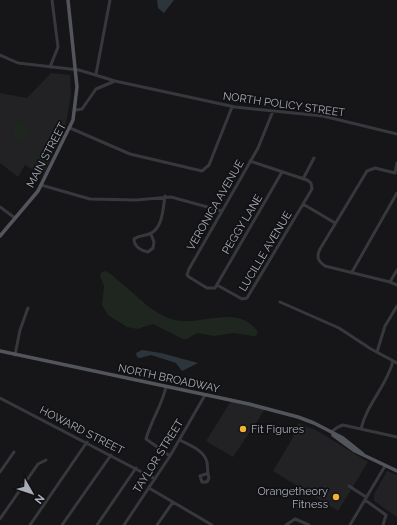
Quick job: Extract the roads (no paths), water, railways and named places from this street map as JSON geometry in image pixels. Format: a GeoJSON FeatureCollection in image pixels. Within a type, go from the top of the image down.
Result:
{"type":"FeatureCollection","features":[{"type":"Feature","properties":{"kind":"main road","name":"MAIN STREET"},"geometry":{"type":"LineString","coordinates":[[0,236],[41,185],[70,128],[76,110],[77,87],[68,0]]}},
{"type":"Feature","properties":{"kind":"main road","name":"NORTH BROADWAY"},"geometry":{"type":"LineString","coordinates":[[0,351],[205,395],[298,417],[314,422],[343,438],[363,454],[397,471]]}},
{"type":"Feature","properties":{"kind":"street"},"geometry":{"type":"LineString","coordinates":[[50,67],[58,47],[52,0]]}},
{"type":"Feature","properties":{"kind":"street"},"geometry":{"type":"LineString","coordinates":[[96,74],[110,0]]}},
{"type":"Feature","properties":{"kind":"street","name":"NORTH POLICY STREET"},"geometry":{"type":"LineString","coordinates":[[0,55],[18,63],[75,69],[96,74],[115,81],[232,107],[322,116],[397,134]]}},
{"type":"Feature","properties":{"kind":"street"},"geometry":{"type":"LineString","coordinates":[[76,110],[82,109],[92,93],[98,88],[115,81]]}},
{"type":"Feature","properties":{"kind":"street"},"geometry":{"type":"LineString","coordinates":[[70,128],[130,154],[202,171],[209,165],[232,107]]}},
{"type":"Feature","properties":{"kind":"street","name":"VERONICA AVENUE"},"geometry":{"type":"LineString","coordinates":[[217,285],[213,289],[207,288],[189,277],[187,272],[261,142],[273,111]]}},
{"type":"Feature","properties":{"kind":"street"},"geometry":{"type":"LineString","coordinates":[[250,161],[303,179],[314,158]]}},
{"type":"Feature","properties":{"kind":"street"},"geometry":{"type":"LineString","coordinates":[[397,163],[396,173],[375,168],[367,171],[319,251],[318,260],[325,266],[397,285]]}},
{"type":"Feature","properties":{"kind":"street","name":"PEGGY LANE"},"geometry":{"type":"LineString","coordinates":[[217,285],[282,172]]}},
{"type":"Feature","properties":{"kind":"street","name":"LUCILLE AVENUE"},"geometry":{"type":"LineString","coordinates":[[217,285],[242,299],[247,298],[312,187],[311,183],[303,179]]}},
{"type":"Feature","properties":{"kind":"street"},"geometry":{"type":"LineString","coordinates":[[41,185],[58,192],[93,199],[136,200],[165,196],[205,205],[222,211]]}},
{"type":"Feature","properties":{"kind":"street"},"geometry":{"type":"LineString","coordinates":[[352,272],[397,193]]}},
{"type":"Feature","properties":{"kind":"street"},"geometry":{"type":"LineString","coordinates":[[150,234],[154,242],[153,248],[148,252],[142,250],[135,244],[134,239],[139,236],[150,234],[159,225],[165,196]]}},
{"type":"Feature","properties":{"kind":"street","name":"LUCILLE AVENUE"},"geometry":{"type":"LineString","coordinates":[[303,204],[336,223]]}},
{"type":"Feature","properties":{"kind":"street"},"geometry":{"type":"LineString","coordinates":[[0,207],[15,218]]}},
{"type":"Feature","properties":{"kind":"street"},"geometry":{"type":"LineString","coordinates":[[390,282],[397,270]]}},
{"type":"Feature","properties":{"kind":"street"},"geometry":{"type":"LineString","coordinates":[[280,302],[339,328],[395,362],[387,380],[367,410],[361,428]]}},
{"type":"Feature","properties":{"kind":"street"},"geometry":{"type":"LineString","coordinates":[[377,352],[385,326],[397,306]]}},
{"type":"Feature","properties":{"kind":"street"},"geometry":{"type":"LineString","coordinates":[[15,355],[20,330],[28,308]]}},
{"type":"Feature","properties":{"kind":"street"},"geometry":{"type":"LineString","coordinates":[[166,387],[163,401],[154,416],[146,439],[170,456]]}},
{"type":"Feature","properties":{"kind":"street","name":"TAYLOR STREET"},"geometry":{"type":"LineString","coordinates":[[124,525],[180,440],[205,395]]}},
{"type":"Feature","properties":{"kind":"street","name":"HOWARD STREET"},"geometry":{"type":"LineString","coordinates":[[0,398],[87,442],[155,479]]}},
{"type":"Feature","properties":{"kind":"street"},"geometry":{"type":"LineString","coordinates":[[331,432],[341,426],[361,428],[397,437]]}},
{"type":"Feature","properties":{"kind":"street"},"geometry":{"type":"LineString","coordinates":[[180,440],[204,455],[208,465],[206,474]]}},
{"type":"Feature","properties":{"kind":"street"},"geometry":{"type":"LineString","coordinates":[[30,525],[87,442]]}},
{"type":"Feature","properties":{"kind":"street"},"geometry":{"type":"LineString","coordinates":[[0,472],[14,452]]}},
{"type":"Feature","properties":{"kind":"street"},"geometry":{"type":"LineString","coordinates":[[62,525],[111,455]]}},
{"type":"Feature","properties":{"kind":"street"},"geometry":{"type":"LineString","coordinates":[[0,519],[38,464],[46,460]]}},
{"type":"Feature","properties":{"kind":"street"},"geometry":{"type":"LineString","coordinates":[[350,525],[385,466]]}},
{"type":"Feature","properties":{"kind":"street"},"geometry":{"type":"LineString","coordinates":[[97,525],[136,468]]}},
{"type":"Feature","properties":{"kind":"street"},"geometry":{"type":"LineString","coordinates":[[349,486],[386,515],[382,525]]}},
{"type":"Feature","properties":{"kind":"street"},"geometry":{"type":"LineString","coordinates":[[149,488],[212,525]]}},
{"type":"Feature","properties":{"kind":"street"},"geometry":{"type":"LineString","coordinates":[[157,525],[173,502]]}},
{"type":"Feature","properties":{"kind":"street"},"geometry":{"type":"LineString","coordinates":[[286,525],[295,519],[309,525]]}},
{"type":"Feature","properties":{"kind":"place","name":"Fit Figures"},"geometry":{"type":"Point","coordinates":[243,429]}},
{"type":"Feature","properties":{"kind":"place","name":"Orangetheory Fitness"},"geometry":{"type":"Point","coordinates":[336,497]}}]}
